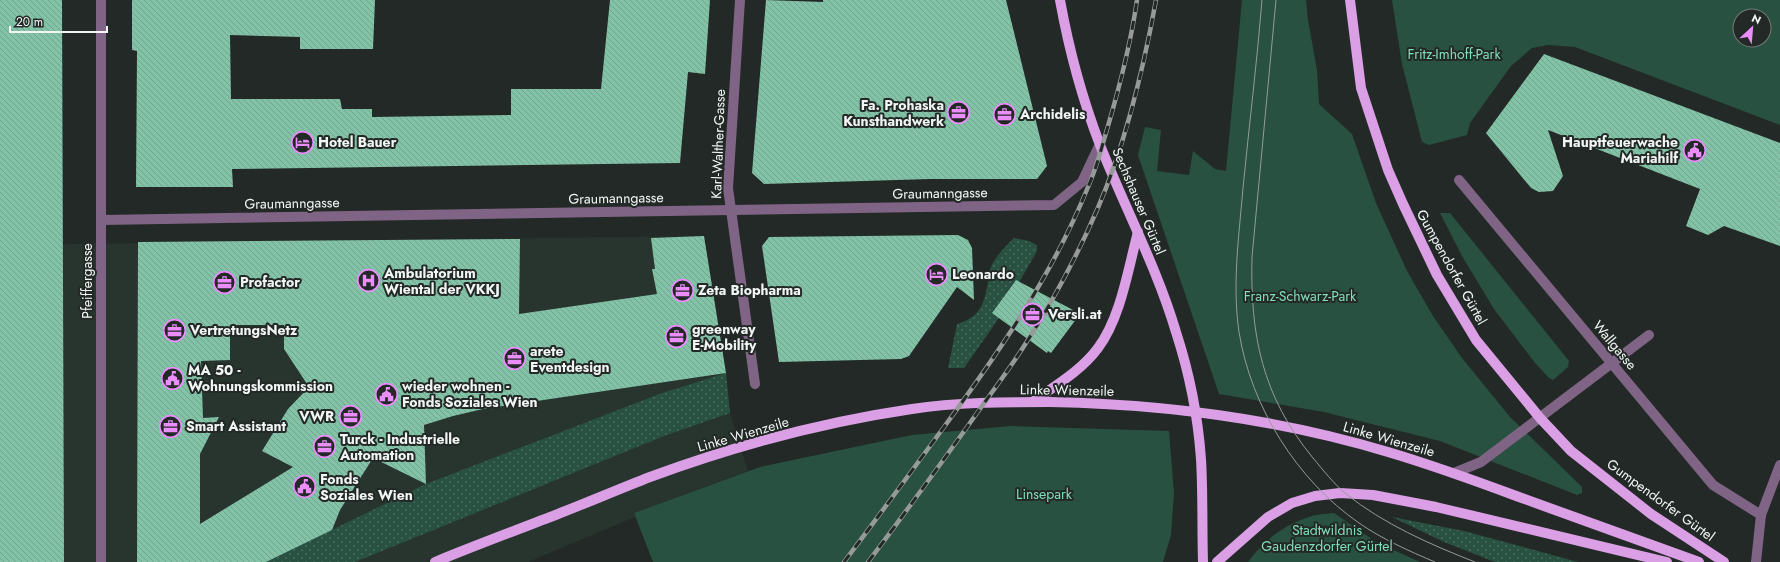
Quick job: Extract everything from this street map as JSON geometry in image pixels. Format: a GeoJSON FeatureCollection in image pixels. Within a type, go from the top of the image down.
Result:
{"type":"FeatureCollection","features":[{"type":"Feature","properties":{"kind":"main road","name":"Sechshauser Gürtel"},"geometry":{"type":"LineString","coordinates":[[1060,0],[1075,68],[1100,144],[1166,298],[1177,334],[1195,412],[1201,459],[1203,562]]}},
{"type":"Feature","properties":{"kind":"main road","name":"Gumpendorfer Gürtel"},"geometry":{"type":"LineString","coordinates":[[1350,0],[1361,88],[1388,170],[1437,275],[1476,340],[1540,418],[1571,451],[1651,514],[1724,562]]}},
{"type":"Feature","properties":{"kind":"main road"},"geometry":{"type":"LineString","coordinates":[[1032,402],[1075,372],[1098,348],[1108,330],[1122,296],[1138,232]]}},
{"type":"Feature","properties":{"kind":"main road","name":"Linke Wienzeile"},"geometry":{"type":"LineString","coordinates":[[435,562],[653,476],[730,451],[788,435],[851,420],[914,409],[974,403],[1032,402],[1089,403],[1195,412],[1237,417],[1323,435],[1387,452],[1454,473],[1699,562]]}},
{"type":"Feature","properties":{"kind":"main road"},"geometry":{"type":"LineString","coordinates":[[1217,562],[1268,517],[1292,503],[1315,496],[1340,493],[1373,495],[1436,508],[1667,562]]}},
{"type":"Feature","properties":{"kind":"street","name":"Pfeiffergasse"},"geometry":{"type":"LineString","coordinates":[[101,0],[101,562]]}},
{"type":"Feature","properties":{"kind":"street","name":"Karl-Walther-Gasse"},"geometry":{"type":"LineString","coordinates":[[740,0],[728,188],[755,384]]}},
{"type":"Feature","properties":{"kind":"street","name":"Graumanngasse"},"geometry":{"type":"LineString","coordinates":[[101,220],[1054,205],[1082,182],[1100,144]]}},
{"type":"Feature","properties":{"kind":"street","name":"Wallgasse"},"geometry":{"type":"LineString","coordinates":[[1459,180],[1713,484],[1761,515]]}},
{"type":"Feature","properties":{"kind":"street"},"geometry":{"type":"LineString","coordinates":[[1454,473],[1481,462],[1648,334]]}},
{"type":"Feature","properties":{"kind":"street"},"geometry":{"type":"LineString","coordinates":[[1756,562],[1761,515],[1780,465]]}},
{"type":"Feature","properties":{"kind":"shaded area"},"geometry":{"type":"Polygon","coordinates":[[[704,236],[726,373],[730,413],[748,471],[634,513],[635,517],[528,562],[0,562],[0,245],[704,236]]]}},
{"type":"Feature","properties":{"kind":"green space","name":"Franz-Schwarz-Park"},"geometry":{"type":"Polygon","coordinates":[[[1242,0],[1306,0],[1317,70],[1319,104],[1352,134],[1376,203],[1407,271],[1433,316],[1462,358],[1510,417],[1582,487],[1582,493],[1577,495],[1440,441],[1324,412],[1219,394],[1138,155],[1145,127],[1161,130],[1157,171],[1189,175],[1193,151],[1215,169],[1226,171],[1242,0]]]}},
{"type":"Feature","properties":{"kind":"green space","name":"Fritz-Imhoff-Park"},"geometry":{"type":"Polygon","coordinates":[[[1392,0],[1780,0],[1780,125],[1575,47],[1548,45],[1532,48],[1511,66],[1470,123],[1467,135],[1429,145],[1422,142],[1402,64],[1392,0]]]}},
{"type":"Feature","properties":{"kind":"green space"},"geometry":{"type":"Polygon","coordinates":[[[1440,213],[1450,213],[1569,361],[1568,367],[1553,380],[1549,378],[1535,363],[1494,309],[1462,256],[1440,213]]]}},
{"type":"Feature","properties":{"kind":"green space"},"geometry":{"type":"Polygon","coordinates":[[[1014,238],[1029,241],[1037,245],[1037,251],[1018,284],[1014,282],[992,313],[999,318],[964,368],[948,368],[957,324],[971,318],[980,309],[985,297],[991,267],[998,255],[1014,238]]]}},
{"type":"Feature","properties":{"kind":"green space"},"geometry":{"type":"Polygon","coordinates":[[[726,373],[730,413],[664,436],[355,562],[266,562],[426,484],[662,393],[726,373]]]}},
{"type":"Feature","properties":{"kind":"green space","name":"Linsepark"},"geometry":{"type":"Polygon","coordinates":[[[1011,426],[1169,431],[1174,493],[1171,535],[1163,562],[653,562],[634,513],[760,467],[912,435],[1011,426]]]}},
{"type":"Feature","properties":{"kind":"green space","name":"Stadtwildnis Gaudenzdorfer Gürtel"},"geometry":{"type":"Polygon","coordinates":[[[1334,513],[1376,542],[1420,562],[1248,562],[1267,541],[1291,524],[1312,516],[1334,513]]]}},
{"type":"Feature","properties":{"kind":"green space"},"geometry":{"type":"Polygon","coordinates":[[[1392,517],[1464,531],[1578,562],[1495,562],[1444,542],[1392,517]]]}},
{"type":"Feature","properties":{"kind":"building"},"geometry":{"type":"Polygon","coordinates":[[[0,0],[62,0],[64,562],[0,562],[0,0]]]}},
{"type":"Feature","properties":{"kind":"building"},"geometry":{"type":"Polygon","coordinates":[[[132,0],[375,0],[373,49],[300,49],[300,37],[230,35],[231,99],[340,99],[342,109],[372,109],[372,117],[511,115],[511,89],[601,89],[610,0],[710,0],[705,74],[688,72],[680,163],[232,169],[233,187],[136,187],[137,51],[132,50],[132,0]]]}},
{"type":"Feature","properties":{"kind":"building"},"geometry":{"type":"Polygon","coordinates":[[[766,0],[823,2],[823,0],[1006,0],[1047,166],[1037,179],[930,179],[764,184],[752,173],[766,0]]]}},
{"type":"Feature","properties":{"kind":"building","name":"Hauptfeuerwache Mariahilf"},"geometry":{"type":"Polygon","coordinates":[[[1544,54],[1780,143],[1780,246],[1724,226],[1708,235],[1686,226],[1700,189],[1548,130],[1563,176],[1553,191],[1539,192],[1531,188],[1486,133],[1544,54]]]}},
{"type":"Feature","properties":{"kind":"building"},"geometry":{"type":"Polygon","coordinates":[[[958,235],[968,240],[972,248],[974,300],[957,287],[909,356],[901,359],[779,362],[762,246],[769,237],[958,235]]]}},
{"type":"Feature","properties":{"kind":"building"},"geometry":{"type":"Polygon","coordinates":[[[704,236],[726,373],[483,409],[424,425],[426,484],[373,458],[340,510],[332,530],[266,562],[137,562],[138,242],[520,239],[519,314],[657,294],[652,269],[655,269],[651,238],[704,236]],[[230,325],[230,360],[201,361],[203,418],[219,417],[200,454],[200,524],[293,467],[262,451],[288,409],[309,387],[284,349],[284,325],[230,325]]]}},
{"type":"Feature","properties":{"kind":"building"},"geometry":{"type":"Polygon","coordinates":[[[1016,280],[1075,311],[1073,316],[1077,318],[1051,353],[1048,351],[1047,353],[992,313],[1016,280]]]}},
{"type":"Feature","properties":{"kind":"tram line"},"geometry":{"type":"LineString","coordinates":[[1262,0],[1243,188],[1236,278],[1237,314],[1245,360],[1254,387],[1280,440],[1316,486],[1337,506],[1368,529],[1415,554],[1435,562]]}},
{"type":"Feature","properties":{"kind":"tram line"},"geometry":{"type":"LineString","coordinates":[[1276,0],[1252,257],[1252,285],[1257,339],[1271,388],[1296,435],[1313,458],[1337,486],[1346,494],[1391,524],[1441,548],[1475,562]]}},
{"type":"Feature","properties":{"kind":"railway"},"geometry":{"type":"LineString","coordinates":[[844,562],[965,399],[1005,341],[1024,312],[1058,251],[1074,219],[1094,172],[1117,95],[1132,32],[1137,0]]}},
{"type":"Feature","properties":{"kind":"railway"},"geometry":{"type":"LineString","coordinates":[[868,562],[965,430],[1026,343],[1046,311],[1073,261],[1097,210],[1117,159],[1139,80],[1156,0]]}},
{"type":"Feature","properties":{"kind":"place","name":"Fa. Prohaska Kunsthandwerk"},"geometry":{"type":"Point","coordinates":[959,113]}},
{"type":"Feature","properties":{"kind":"place","name":"Archidelis"},"geometry":{"type":"Point","coordinates":[1004,114]}},
{"type":"Feature","properties":{"kind":"place","name":"Hotel Bauer"},"geometry":{"type":"Point","coordinates":[302,142]}},
{"type":"Feature","properties":{"kind":"place","name":"Hauptfeuerwache Mariahilf"},"geometry":{"type":"Point","coordinates":[1694,150]}},
{"type":"Feature","properties":{"kind":"place","name":"Leonardo"},"geometry":{"type":"Point","coordinates":[937,274]}},
{"type":"Feature","properties":{"kind":"place","name":"Ambulatorium Wiental der VKKJ"},"geometry":{"type":"Point","coordinates":[369,281]}},
{"type":"Feature","properties":{"kind":"place","name":"Profactor"},"geometry":{"type":"Point","coordinates":[224,282]}},
{"type":"Feature","properties":{"kind":"place","name":"Zeta Biopharma"},"geometry":{"type":"Point","coordinates":[682,290]}},
{"type":"Feature","properties":{"kind":"place","name":"Versli.at"},"geometry":{"type":"Point","coordinates":[1032,314]}},
{"type":"Feature","properties":{"kind":"place","name":"VertretungsNetz"},"geometry":{"type":"Point","coordinates":[174,330]}},
{"type":"Feature","properties":{"kind":"place","name":"greenway E-Mobility"},"geometry":{"type":"Point","coordinates":[677,337]}},
{"type":"Feature","properties":{"kind":"place","name":"arete Eventdesign"},"geometry":{"type":"Point","coordinates":[514,359]}},
{"type":"Feature","properties":{"kind":"place","name":"MA 50 - Wohnungskommission"},"geometry":{"type":"Point","coordinates":[172,378]}},
{"type":"Feature","properties":{"kind":"place","name":"wieder wohnen - Fonds Soziales Wien"},"geometry":{"type":"Point","coordinates":[386,394]}},
{"type":"Feature","properties":{"kind":"place","name":"VWR"},"geometry":{"type":"Point","coordinates":[350,416]}},
{"type":"Feature","properties":{"kind":"place","name":"Smart Assistant"},"geometry":{"type":"Point","coordinates":[170,426]}},
{"type":"Feature","properties":{"kind":"place","name":"Turck - Industrielle Automation"},"geometry":{"type":"Point","coordinates":[324,447]}},
{"type":"Feature","properties":{"kind":"place","name":"Fonds Soziales Wien"},"geometry":{"type":"Point","coordinates":[304,487]}}]}
